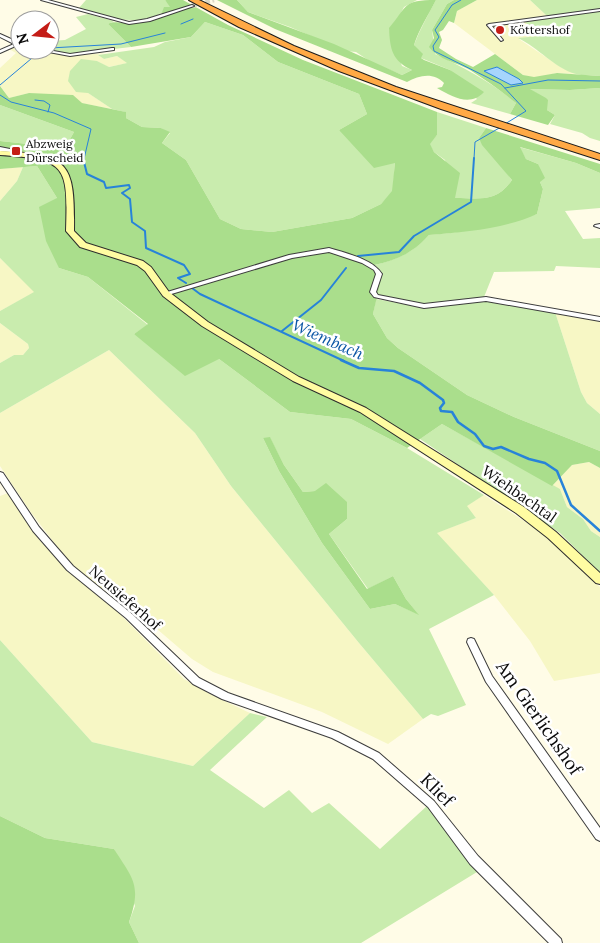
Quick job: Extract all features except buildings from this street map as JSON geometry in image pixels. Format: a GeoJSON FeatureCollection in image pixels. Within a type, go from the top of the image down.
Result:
{"type":"FeatureCollection","features":[{"type":"Feature","properties":{"kind":"highway"},"geometry":{"type":"LineString","coordinates":[[207,0],[310,49],[445,104]]}},
{"type":"Feature","properties":{"kind":"highway"},"geometry":{"type":"LineString","coordinates":[[193,3],[306,55],[445,104],[541,135],[600,158]]}},
{"type":"Feature","properties":{"kind":"highway"},"geometry":{"type":"LineString","coordinates":[[541,135],[600,149]]}},
{"type":"Feature","properties":{"kind":"main road"},"geometry":{"type":"LineString","coordinates":[[0,152],[14,154]]}},
{"type":"Feature","properties":{"kind":"main road","name":"Wiehbachtal"},"geometry":{"type":"LineString","coordinates":[[14,154],[45,156],[62,166],[68,182],[71,208],[70,231],[83,245],[140,263],[148,269],[166,294],[194,317],[248,351],[316,389],[363,410],[413,441],[536,522],[600,580]]}},
{"type":"Feature","properties":{"kind":"street"},"geometry":{"type":"LineString","coordinates":[[43,0],[129,22],[148,20],[193,3]]}},
{"type":"Feature","properties":{"kind":"street"},"geometry":{"type":"LineString","coordinates":[[501,40],[489,25],[600,10]]}},
{"type":"Feature","properties":{"kind":"street"},"geometry":{"type":"LineString","coordinates":[[60,53],[70,55],[112,49]]}},
{"type":"Feature","properties":{"kind":"street"},"geometry":{"type":"LineString","coordinates":[[0,149],[13,151],[14,154]]}},
{"type":"Feature","properties":{"kind":"street"},"geometry":{"type":"LineString","coordinates":[[166,294],[291,256],[329,250],[352,257],[376,269],[378,274],[373,292],[376,296],[383,299],[424,306],[486,299],[600,319]]}},
{"type":"Feature","properties":{"kind":"street","name":"Neusieferhof"},"geometry":{"type":"LineString","coordinates":[[0,475],[36,529],[70,568],[129,616],[196,681],[225,696],[259,709]]}},
{"type":"Feature","properties":{"kind":"street","name":"Am Gierlichshof"},"geometry":{"type":"LineString","coordinates":[[471,642],[489,679],[600,836]]}},
{"type":"Feature","properties":{"kind":"street","name":"Klief"},"geometry":{"type":"LineString","coordinates":[[259,709],[335,735],[360,746],[376,756],[431,804],[474,860],[557,943]]}},
{"type":"Feature","properties":{"kind":"green space"},"geometry":{"type":"Polygon","coordinates":[[[86,0],[165,0],[171,7],[149,18],[126,20],[102,16],[79,8],[86,0]]]}},
{"type":"Feature","properties":{"kind":"green space"},"geometry":{"type":"Polygon","coordinates":[[[165,0],[183,0],[228,25],[303,60],[437,112],[437,135],[430,144],[434,152],[460,173],[455,198],[487,198],[494,196],[500,193],[512,180],[482,145],[479,138],[486,128],[600,164],[600,173],[576,163],[520,147],[526,159],[538,164],[545,178],[540,182],[543,189],[537,214],[498,226],[429,235],[417,247],[404,255],[374,265],[382,275],[373,314],[387,338],[398,348],[467,395],[514,417],[600,451],[600,468],[589,462],[572,465],[552,486],[442,424],[407,448],[351,419],[290,412],[219,359],[185,376],[134,334],[148,324],[88,277],[59,268],[46,241],[39,207],[57,198],[37,166],[0,169],[0,141],[65,148],[74,132],[0,105],[0,86],[9,98],[29,93],[73,95],[82,103],[126,112],[126,118],[142,127],[161,128],[170,132],[162,143],[186,160],[220,219],[241,229],[272,232],[352,218],[381,204],[392,191],[395,163],[374,168],[339,130],[367,114],[359,94],[278,62],[243,35],[205,22],[191,37],[131,47],[108,24],[114,22],[133,22],[161,15],[164,7],[170,7],[165,0]]]}},
{"type":"Feature","properties":{"kind":"green space"},"geometry":{"type":"Polygon","coordinates":[[[217,0],[237,0],[248,12],[334,44],[402,75],[412,70],[400,63],[393,54],[389,28],[403,9],[411,3],[436,0],[414,45],[423,54],[421,58],[450,70],[484,92],[479,97],[467,100],[449,95],[437,88],[442,87],[444,83],[436,77],[421,76],[407,82],[275,29],[217,0]]]}},
{"type":"Feature","properties":{"kind":"green space"},"geometry":{"type":"Polygon","coordinates":[[[237,0],[417,0],[404,7],[389,29],[402,66],[412,70],[402,75],[371,62],[356,52],[346,51],[290,27],[248,12],[237,0]]]}},
{"type":"Feature","properties":{"kind":"green space"},"geometry":{"type":"Polygon","coordinates":[[[436,0],[454,0],[447,4],[432,30],[435,54],[477,76],[507,95],[516,103],[510,114],[471,103],[477,99],[450,70],[421,58],[414,45],[436,0]]]}},
{"type":"Feature","properties":{"kind":"green space"},"geometry":{"type":"Polygon","coordinates":[[[454,0],[477,0],[457,11],[454,23],[449,21],[443,30],[439,32],[442,40],[439,48],[456,59],[473,67],[495,54],[523,75],[534,77],[557,73],[600,76],[600,88],[570,90],[530,89],[548,100],[547,110],[555,115],[548,125],[510,114],[516,103],[476,74],[443,58],[429,47],[434,38],[432,30],[447,4],[454,0]],[[497,67],[484,71],[515,85],[519,79],[497,67]]]}},
{"type":"Feature","properties":{"kind":"green space"},"geometry":{"type":"Polygon","coordinates":[[[477,0],[530,0],[549,18],[526,22],[540,36],[519,39],[562,68],[577,74],[557,73],[534,78],[523,75],[454,23],[457,11],[477,0]]]}},
{"type":"Feature","properties":{"kind":"green space"},"geometry":{"type":"Polygon","coordinates":[[[530,0],[600,0],[600,9],[547,16],[530,0]]]}},
{"type":"Feature","properties":{"kind":"green space"},"geometry":{"type":"Polygon","coordinates":[[[600,11],[600,76],[579,75],[568,71],[518,38],[540,36],[525,22],[600,11]]]}},
{"type":"Feature","properties":{"kind":"green space"},"geometry":{"type":"Polygon","coordinates":[[[88,14],[114,21],[108,24],[131,47],[70,54],[60,52],[60,40],[65,40],[86,29],[76,17],[88,14]]]}},
{"type":"Feature","properties":{"kind":"green space"},"geometry":{"type":"Polygon","coordinates":[[[205,22],[243,35],[278,62],[359,94],[367,114],[339,130],[395,162],[393,191],[381,204],[352,218],[272,232],[241,229],[220,219],[186,160],[162,143],[170,133],[161,128],[142,127],[126,118],[125,112],[112,109],[88,93],[76,92],[68,81],[70,71],[81,59],[97,61],[109,67],[127,63],[117,56],[104,59],[98,55],[154,47],[165,42],[191,37],[205,22]]]}},
{"type":"Feature","properties":{"kind":"green space"},"geometry":{"type":"Polygon","coordinates":[[[105,53],[98,55],[104,59],[117,56],[128,63],[108,67],[97,61],[88,93],[112,109],[29,93],[9,98],[0,86],[0,68],[10,59],[60,60],[60,54],[71,56],[105,53]]]}},
{"type":"Feature","properties":{"kind":"green space"},"geometry":{"type":"Polygon","coordinates":[[[600,88],[600,141],[582,133],[550,124],[555,115],[547,110],[538,94],[529,89],[570,90],[600,88]]]}},
{"type":"Feature","properties":{"kind":"green space"},"geometry":{"type":"Polygon","coordinates":[[[0,105],[74,132],[65,148],[0,141],[0,105]]]}},
{"type":"Feature","properties":{"kind":"green space"},"geometry":{"type":"Polygon","coordinates":[[[437,112],[486,128],[479,138],[512,180],[500,193],[487,198],[455,198],[445,160],[434,152],[429,144],[437,135],[437,112]]]}},
{"type":"Feature","properties":{"kind":"green space"},"geometry":{"type":"Polygon","coordinates":[[[519,147],[576,163],[600,173],[600,208],[565,211],[583,239],[600,238],[600,268],[556,266],[554,271],[494,272],[484,297],[424,304],[377,295],[374,265],[390,261],[404,254],[429,235],[484,228],[537,214],[543,189],[540,182],[538,164],[526,159],[519,147]]]}},
{"type":"Feature","properties":{"kind":"green space"},"geometry":{"type":"Polygon","coordinates":[[[37,166],[57,198],[59,268],[88,277],[148,325],[134,334],[219,359],[290,412],[351,419],[407,448],[484,495],[467,506],[476,518],[437,533],[494,595],[429,629],[466,705],[438,716],[431,714],[423,719],[231,486],[195,433],[109,350],[0,413],[0,363],[14,355],[23,355],[29,348],[28,344],[0,323],[0,311],[34,292],[0,258],[0,201],[17,181],[23,167],[37,166]],[[263,438],[279,471],[322,543],[370,609],[395,604],[418,614],[406,599],[393,576],[368,589],[329,534],[347,519],[315,491],[303,492],[284,465],[270,438],[263,438]]]}},
{"type":"Feature","properties":{"kind":"green space"},"geometry":{"type":"Polygon","coordinates":[[[23,167],[17,181],[0,201],[0,169],[23,167]]]}},
{"type":"Feature","properties":{"kind":"green space"},"geometry":{"type":"Polygon","coordinates":[[[0,258],[35,292],[0,311],[0,258]]]}},
{"type":"Feature","properties":{"kind":"green space"},"geometry":{"type":"Polygon","coordinates":[[[376,299],[425,308],[484,300],[555,312],[581,392],[587,403],[600,414],[600,451],[514,417],[467,395],[398,348],[387,338],[373,314],[376,299]]]}},
{"type":"Feature","properties":{"kind":"green space"},"geometry":{"type":"Polygon","coordinates":[[[555,312],[600,321],[600,414],[587,403],[581,392],[555,312]]]}},
{"type":"Feature","properties":{"kind":"green space"},"geometry":{"type":"Polygon","coordinates":[[[0,323],[28,344],[29,348],[23,355],[14,355],[0,363],[0,323]]]}},
{"type":"Feature","properties":{"kind":"green space"},"geometry":{"type":"Polygon","coordinates":[[[109,350],[195,433],[231,486],[423,719],[388,744],[322,712],[213,672],[192,659],[157,629],[89,580],[68,561],[30,511],[0,466],[0,413],[109,350]]]}},
{"type":"Feature","properties":{"kind":"green space"},"geometry":{"type":"Polygon","coordinates":[[[442,424],[560,489],[567,507],[583,519],[591,531],[600,537],[600,573],[560,533],[420,439],[442,424]]]}},
{"type":"Feature","properties":{"kind":"green space"},"geometry":{"type":"Polygon","coordinates":[[[270,437],[284,465],[303,492],[315,491],[326,483],[347,502],[347,519],[329,534],[367,589],[393,576],[406,599],[419,615],[395,604],[370,609],[322,543],[279,471],[263,438],[270,437]]]}},
{"type":"Feature","properties":{"kind":"green space"},"geometry":{"type":"Polygon","coordinates":[[[589,462],[600,468],[600,537],[591,531],[583,519],[567,507],[560,489],[552,486],[572,465],[589,462]]]}},
{"type":"Feature","properties":{"kind":"green space"},"geometry":{"type":"Polygon","coordinates":[[[8,493],[37,537],[70,573],[114,608],[184,679],[250,713],[193,766],[92,742],[0,640],[0,496],[8,493]]]}},
{"type":"Feature","properties":{"kind":"green space"},"geometry":{"type":"Polygon","coordinates":[[[484,495],[544,534],[600,587],[600,673],[554,681],[530,641],[494,595],[436,533],[476,518],[466,506],[484,495]]]}},
{"type":"Feature","properties":{"kind":"green space"},"geometry":{"type":"Polygon","coordinates":[[[0,640],[92,742],[193,766],[250,713],[267,717],[210,770],[264,808],[289,790],[312,813],[329,803],[380,849],[428,805],[477,872],[361,943],[139,943],[129,922],[135,906],[114,849],[45,838],[0,816],[0,640]]]}},
{"type":"Feature","properties":{"kind":"green space"},"geometry":{"type":"Polygon","coordinates":[[[0,816],[45,838],[114,849],[134,883],[135,899],[129,922],[139,943],[0,943],[0,816]]]}},
{"type":"Feature","properties":{"kind":"water"},"geometry":{"type":"Polygon","coordinates":[[[497,67],[523,83],[511,85],[484,71],[497,67]]]}},
{"type":"Feature","properties":{"kind":"waterway"},"geometry":{"type":"LineString","coordinates":[[461,0],[452,5],[435,30],[439,37],[433,46],[434,51],[501,84],[526,111],[505,124]]}},
{"type":"Feature","properties":{"kind":"waterway"},"geometry":{"type":"LineString","coordinates":[[181,24],[193,19]]}},
{"type":"Feature","properties":{"kind":"waterway"},"geometry":{"type":"LineString","coordinates":[[60,47],[121,44],[165,33]]}},
{"type":"Feature","properties":{"kind":"waterway"},"geometry":{"type":"LineString","coordinates":[[0,85],[30,60]]}},
{"type":"Feature","properties":{"kind":"waterway"},"geometry":{"type":"LineString","coordinates":[[505,88],[548,80],[600,81]]}},
{"type":"Feature","properties":{"kind":"waterway","name":"Wiembach"},"geometry":{"type":"LineString","coordinates":[[0,95],[11,102],[48,112]]}},
{"type":"Feature","properties":{"kind":"waterway"},"geometry":{"type":"LineString","coordinates":[[35,100],[44,101],[50,105],[48,112]]}},
{"type":"Feature","properties":{"kind":"waterway","name":"Wiembach"},"geometry":{"type":"LineString","coordinates":[[48,112],[91,129],[84,159]]}},
{"type":"Feature","properties":{"kind":"waterway"},"geometry":{"type":"LineString","coordinates":[[474,159],[475,142],[501,127]]}},
{"type":"Feature","properties":{"kind":"waterway","name":"Wiembach"},"geometry":{"type":"LineString","coordinates":[[83,158],[87,174],[104,182],[106,188],[129,185],[130,188],[122,193],[130,199],[132,222],[145,231],[146,248],[184,265],[190,274],[178,278],[186,283]]}},
{"type":"Feature","properties":{"kind":"waterway"},"geometry":{"type":"LineString","coordinates":[[358,256],[399,252],[414,236],[471,202],[474,158]]}},
{"type":"Feature","properties":{"kind":"waterway"},"geometry":{"type":"LineString","coordinates":[[282,331],[321,300],[346,268]]}},
{"type":"Feature","properties":{"kind":"waterway","name":"Wiembach"},"geometry":{"type":"LineString","coordinates":[[192,288],[200,294],[344,361]]}},
{"type":"Feature","properties":{"kind":"waterway","name":"Wiembach"},"geometry":{"type":"LineString","coordinates":[[341,360],[359,368],[394,371],[420,383],[443,400],[444,403],[440,408],[441,411],[452,412],[458,422],[475,434],[484,446],[493,449],[501,447],[529,459],[545,463],[557,471],[571,505],[600,531]]}},
{"type":"Feature","properties":{"kind":"tunnel"},"geometry":{"type":"LineString","coordinates":[[192,6],[214,0]]}},
{"type":"Feature","properties":{"kind":"place","name":"Köttershof"},"geometry":{"type":"Point","coordinates":[500,30]}},
{"type":"Feature","properties":{"kind":"place","name":"Abzweig Dürscheid"},"geometry":{"type":"Point","coordinates":[16,151]}}]}
